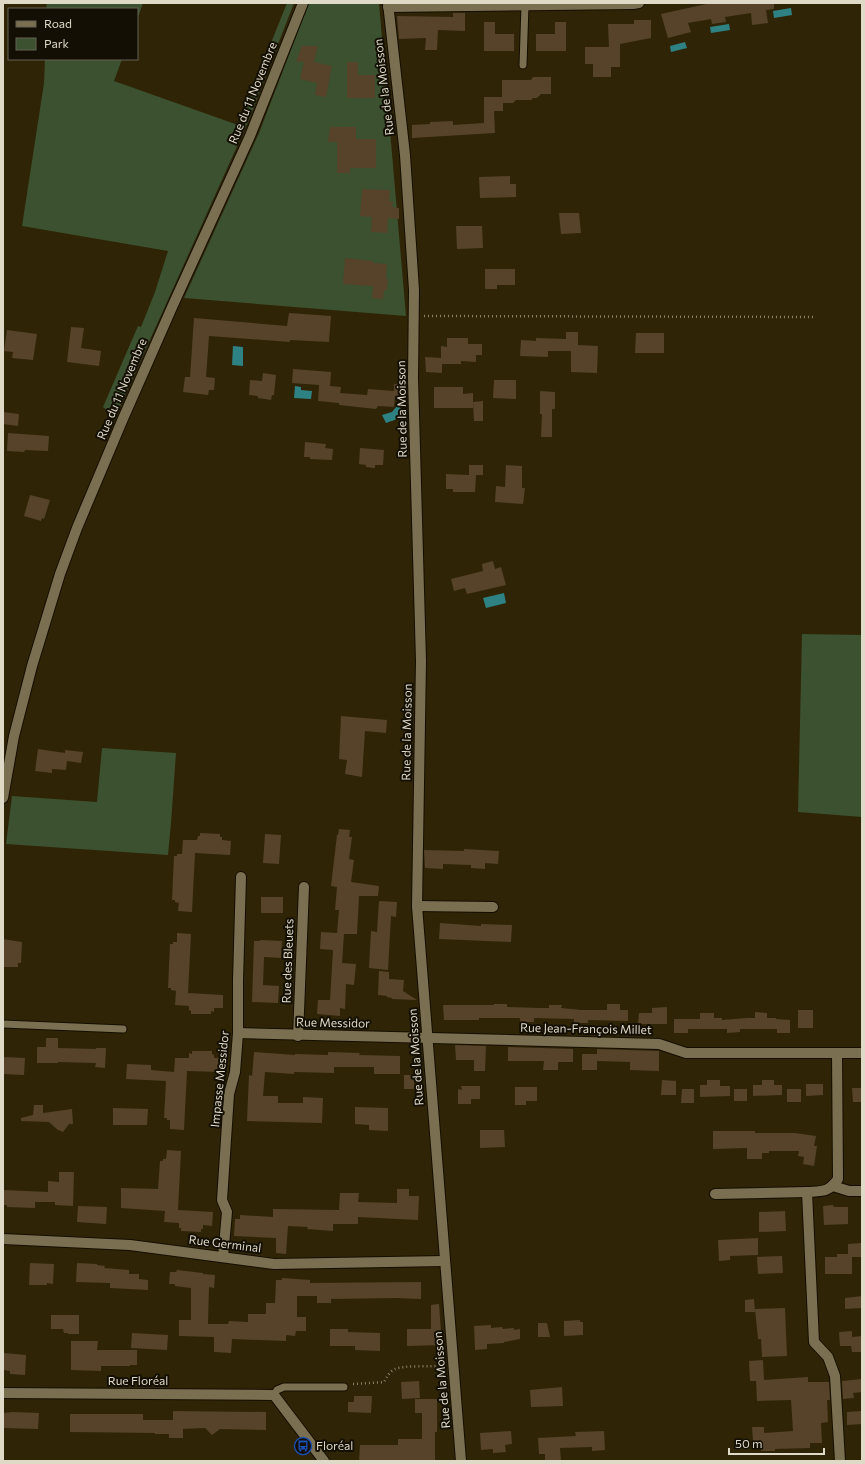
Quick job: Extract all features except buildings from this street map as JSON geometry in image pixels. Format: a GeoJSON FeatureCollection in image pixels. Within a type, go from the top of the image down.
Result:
{"type":"FeatureCollection","features":[{"type":"Feature","properties":{"kind":"street","name":"Rue du 11 Novembre"},"geometry":{"type":"LineString","coordinates":[[3,798],[4,781],[32,666],[60,574],[77,528],[170,312],[250,136],[304,3]]}},
{"type":"Feature","properties":{"kind":"street"},"geometry":{"type":"LineString","coordinates":[[388,5],[639,3]]}},
{"type":"Feature","properties":{"kind":"street","name":"Rue de la Moisson"},"geometry":{"type":"LineString","coordinates":[[388,5],[405,155],[414,290],[413,378],[421,661],[417,906],[461,1461]]}},
{"type":"Feature","properties":{"kind":"street","name":"Impasse Messidor"},"geometry":{"type":"LineString","coordinates":[[223,1257],[227,1212],[222,1200],[229,1094],[235,1072],[238,1033],[241,877]]}},
{"type":"Feature","properties":{"kind":"street","name":"Rue des Bleuets"},"geometry":{"type":"LineString","coordinates":[[298,1036],[304,887]]}},
{"type":"Feature","properties":{"kind":"street"},"geometry":{"type":"LineString","coordinates":[[417,906],[493,907]]}},
{"type":"Feature","properties":{"kind":"street","name":"Rue Messidor"},"geometry":{"type":"LineString","coordinates":[[238,1033],[298,1036],[428,1038]]}},
{"type":"Feature","properties":{"kind":"street","name":"Rue Jean-François Millet"},"geometry":{"type":"LineString","coordinates":[[428,1038],[659,1044],[686,1053],[862,1053]]}},
{"type":"Feature","properties":{"kind":"street"},"geometry":{"type":"LineString","coordinates":[[715,1194],[807,1192],[828,1190],[833,1186],[838,1180],[837,1053]]}},
{"type":"Feature","properties":{"kind":"street"},"geometry":{"type":"LineString","coordinates":[[833,1186],[849,1191],[862,1191]]}},
{"type":"Feature","properties":{"kind":"street"},"geometry":{"type":"LineString","coordinates":[[807,1192],[814,1342],[828,1357],[835,1376],[840,1461]]}},
{"type":"Feature","properties":{"kind":"street","name":"Rue Germinal"},"geometry":{"type":"LineString","coordinates":[[3,1239],[130,1245],[274,1264],[444,1261]]}},
{"type":"Feature","properties":{"kind":"street","name":"Rue Floréal"},"geometry":{"type":"LineString","coordinates":[[3,1393],[274,1395]]}},
{"type":"Feature","properties":{"kind":"street"},"geometry":{"type":"LineString","coordinates":[[274,1395],[324,1461]]}},
{"type":"Feature","properties":{"kind":"lane"},"geometry":{"type":"LineString","coordinates":[[523,65],[526,5]]}},
{"type":"Feature","properties":{"kind":"lane"},"geometry":{"type":"LineString","coordinates":[[3,1024],[124,1029]]}},
{"type":"Feature","properties":{"kind":"lane","name":"Rue Floréal"},"geometry":{"type":"LineString","coordinates":[[274,1395],[277,1390],[284,1387],[344,1387]]}},
{"type":"Feature","properties":{"kind":"path"},"geometry":{"type":"LineString","coordinates":[[414,316],[815,317]]}},
{"type":"Feature","properties":{"kind":"path"},"geometry":{"type":"LineString","coordinates":[[344,1387],[348,1384],[384,1382],[389,1374],[395,1369],[405,1367],[454,1366]]}},
{"type":"Feature","properties":{"kind":"green space"},"geometry":{"type":"Polygon","coordinates":[[[47,3],[143,3],[138,17],[138,8],[46,8],[47,3]]]}},
{"type":"Feature","properties":{"kind":"green space"},"geometry":{"type":"Polygon","coordinates":[[[287,3],[294,3],[248,122],[117,413],[109,412],[103,407],[138,326],[141,327],[155,292],[168,251],[22,226],[44,83],[45,60],[122,60],[114,81],[238,125],[287,3]]]}},
{"type":"Feature","properties":{"kind":"green space"},"geometry":{"type":"Polygon","coordinates":[[[309,3],[379,3],[406,316],[184,298],[259,133],[309,3]]]}},
{"type":"Feature","properties":{"kind":"green space"},"geometry":{"type":"Polygon","coordinates":[[[802,634],[862,635],[862,817],[798,812],[802,634]]]}},
{"type":"Feature","properties":{"kind":"green space"},"geometry":{"type":"Polygon","coordinates":[[[102,748],[176,753],[168,855],[6,844],[12,796],[97,802],[102,748]]]}},
{"type":"Feature","properties":{"kind":"water"},"geometry":{"type":"Polygon","coordinates":[[[791,8],[792,15],[774,18],[773,11],[791,8]]]}},
{"type":"Feature","properties":{"kind":"water"},"geometry":{"type":"Polygon","coordinates":[[[729,24],[730,30],[711,33],[710,27],[729,24]]]}},
{"type":"Feature","properties":{"kind":"water"},"geometry":{"type":"Polygon","coordinates":[[[685,42],[687,48],[671,52],[670,46],[685,42]]]}},
{"type":"Feature","properties":{"kind":"water"},"geometry":{"type":"Polygon","coordinates":[[[233,346],[243,347],[243,366],[232,365],[233,346]]]}},
{"type":"Feature","properties":{"kind":"water"},"geometry":{"type":"Polygon","coordinates":[[[295,386],[301,387],[301,390],[312,391],[311,399],[294,398],[295,386]]]}},
{"type":"Feature","properties":{"kind":"water"},"geometry":{"type":"Polygon","coordinates":[[[397,406],[399,406],[401,410],[401,415],[399,418],[386,423],[382,415],[392,412],[397,406]]]}},
{"type":"Feature","properties":{"kind":"water"},"geometry":{"type":"Polygon","coordinates":[[[504,593],[506,603],[486,608],[483,598],[504,593]]]}},
{"type":"Feature","properties":{"kind":"place","name":"Floréal"},"geometry":{"type":"Point","coordinates":[303,1446]}}]}
